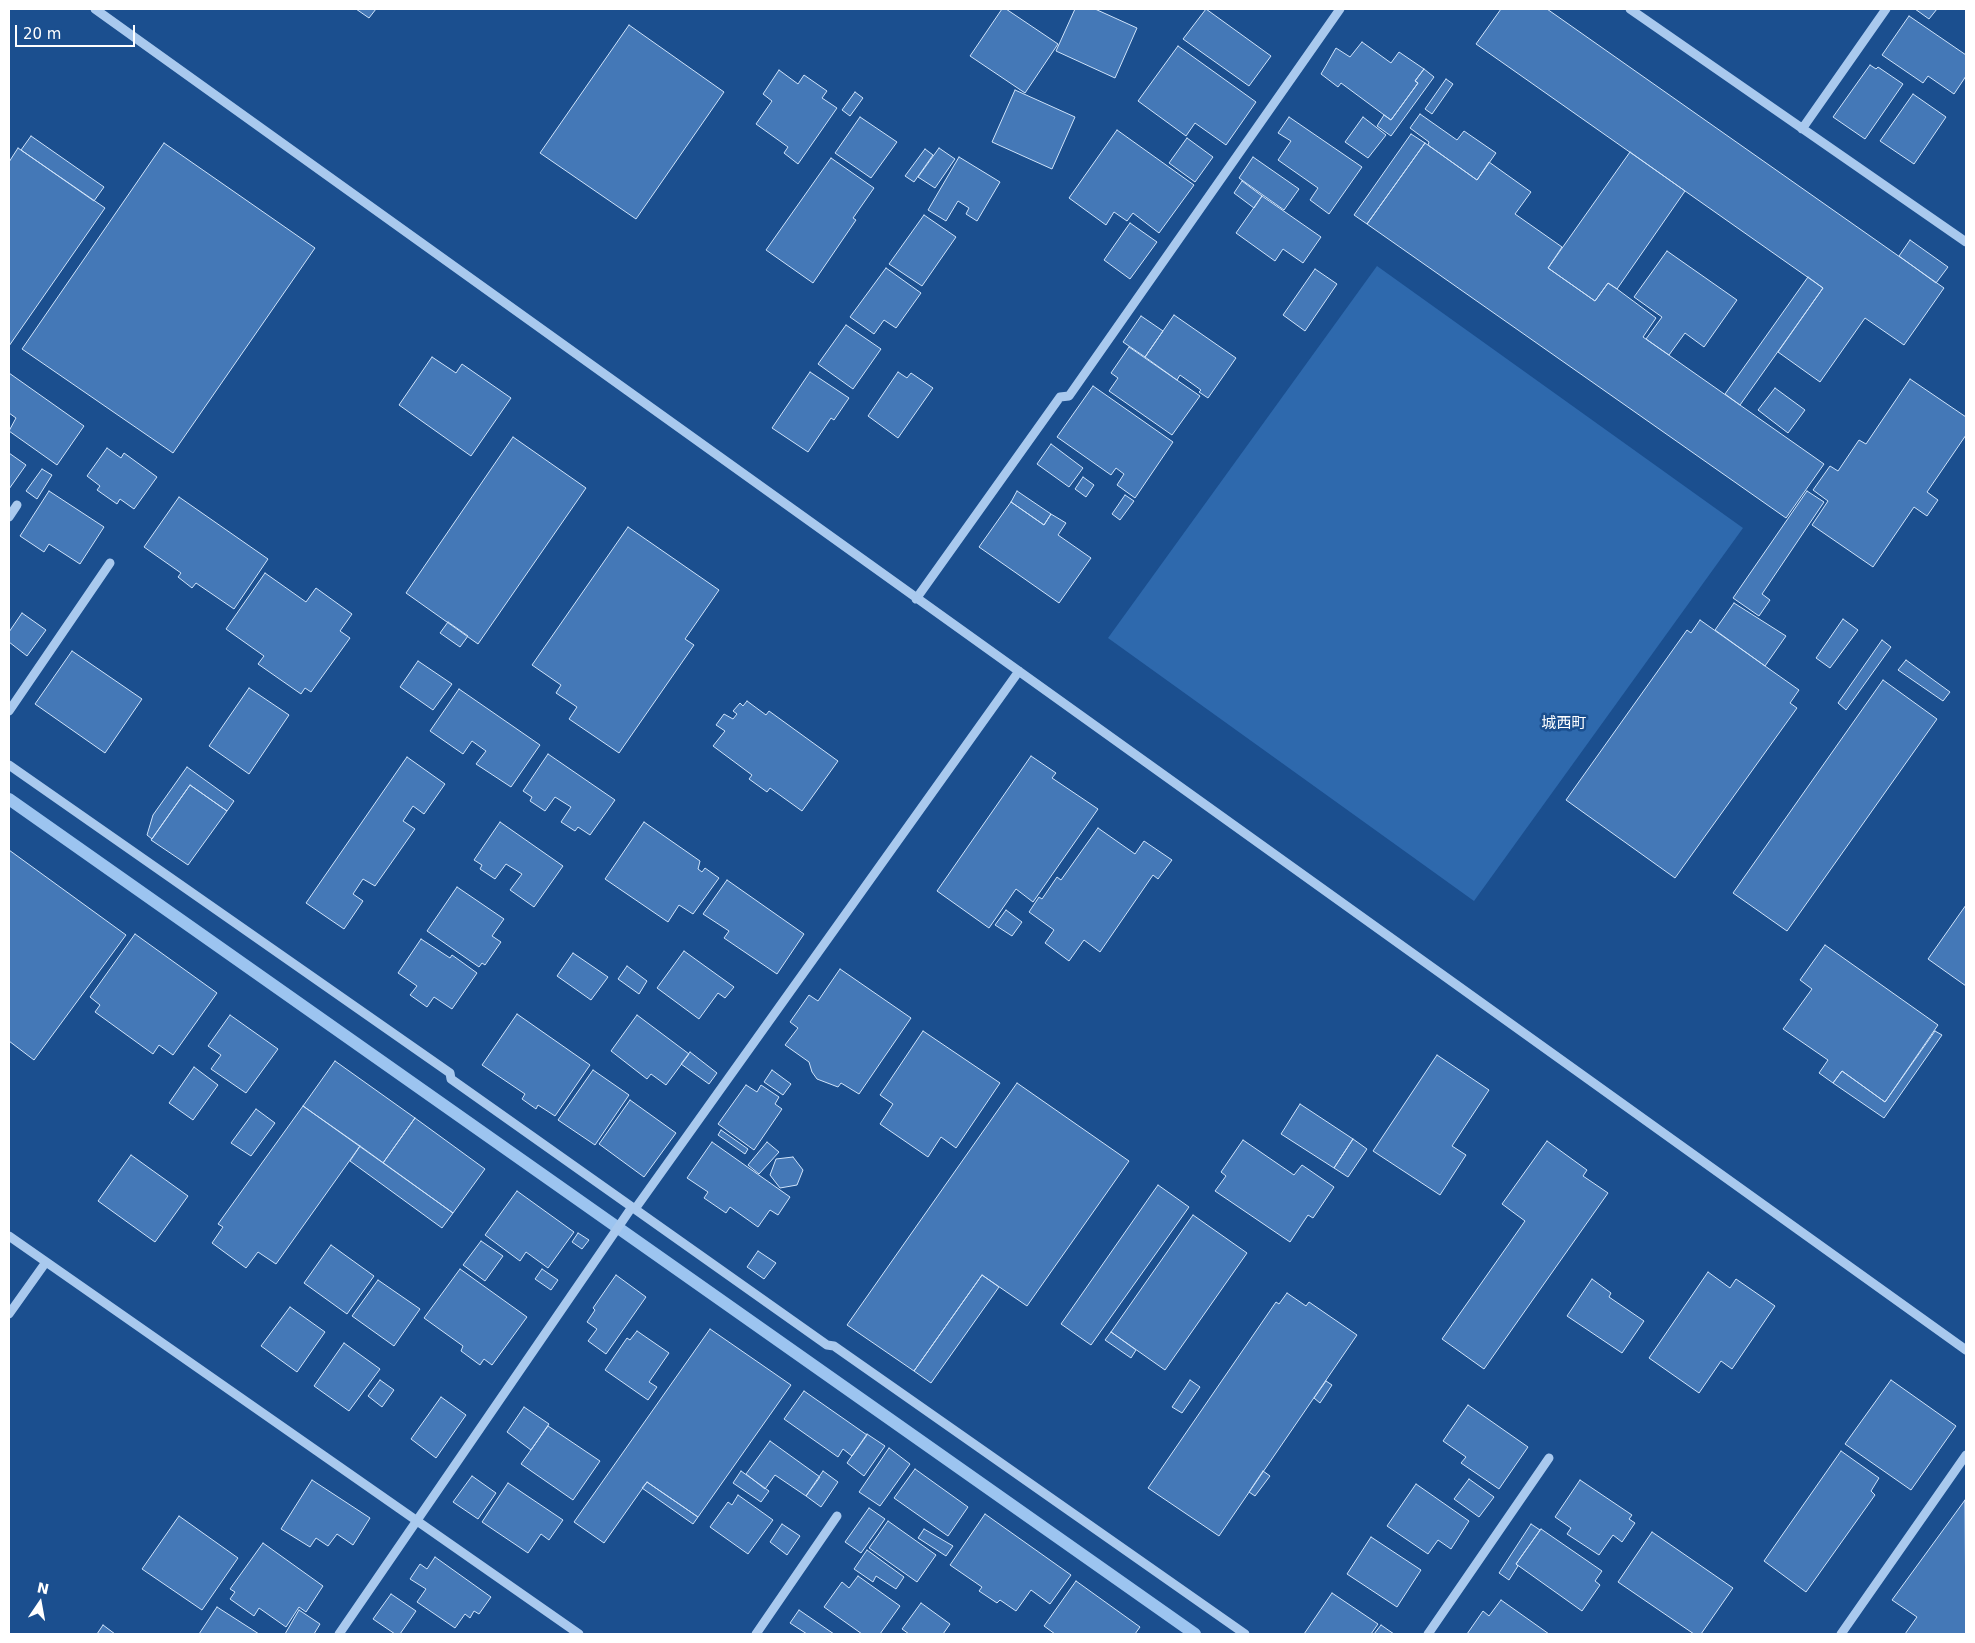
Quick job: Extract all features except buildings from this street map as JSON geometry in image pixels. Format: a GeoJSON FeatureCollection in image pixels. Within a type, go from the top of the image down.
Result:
{"type":"FeatureCollection","features":[{"type":"Feature","properties":{"kind":"street"},"geometry":{"type":"LineString","coordinates":[[95,9],[1966,1350]]}},
{"type":"Feature","properties":{"kind":"street"},"geometry":{"type":"LineString","coordinates":[[916,598],[1060,397],[1069,396],[1340,9]]}},
{"type":"Feature","properties":{"kind":"street"},"geometry":{"type":"LineString","coordinates":[[1630,9],[1966,242]]}},
{"type":"Feature","properties":{"kind":"street"},"geometry":{"type":"LineString","coordinates":[[1802,129],[1886,9]]}},
{"type":"Feature","properties":{"kind":"street"},"geometry":{"type":"LineString","coordinates":[[9,517],[17,505]]}},
{"type":"Feature","properties":{"kind":"street"},"geometry":{"type":"LineString","coordinates":[[9,711],[110,563]]}},
{"type":"Feature","properties":{"kind":"street"},"geometry":{"type":"LineString","coordinates":[[339,1634],[418,1521],[607,1240],[632,1209],[1019,671]]}},
{"type":"Feature","properties":{"kind":"street"},"geometry":{"type":"LineString","coordinates":[[9,765],[450,1073],[451,1079],[632,1209],[827,1345],[834,1346],[1244,1634]]}},
{"type":"Feature","properties":{"kind":"street"},"geometry":{"type":"LineString","coordinates":[[9,1236],[579,1634]]}},
{"type":"Feature","properties":{"kind":"street"},"geometry":{"type":"LineString","coordinates":[[9,1314],[46,1262]]}},
{"type":"Feature","properties":{"kind":"street"},"geometry":{"type":"LineString","coordinates":[[1840,1634],[1966,1456]]}},
{"type":"Feature","properties":{"kind":"street"},"geometry":{"type":"LineString","coordinates":[[1428,1634],[1549,1458]]}},
{"type":"Feature","properties":{"kind":"street"},"geometry":{"type":"LineString","coordinates":[[756,1634],[837,1516]]}},
{"type":"Feature","properties":{"kind":"shaded area"},"geometry":{"type":"Polygon","coordinates":[[[1377,266],[1743,528],[1474,901],[1108,638],[1377,266]]]}},
{"type":"Feature","properties":{"kind":"waterway"},"geometry":{"type":"LineString","coordinates":[[9,799],[1195,1634]]}},
{"type":"Feature","properties":{"kind":"district","name":"城西町"},"geometry":{"type":"Point","coordinates":[1564,724]}}]}
